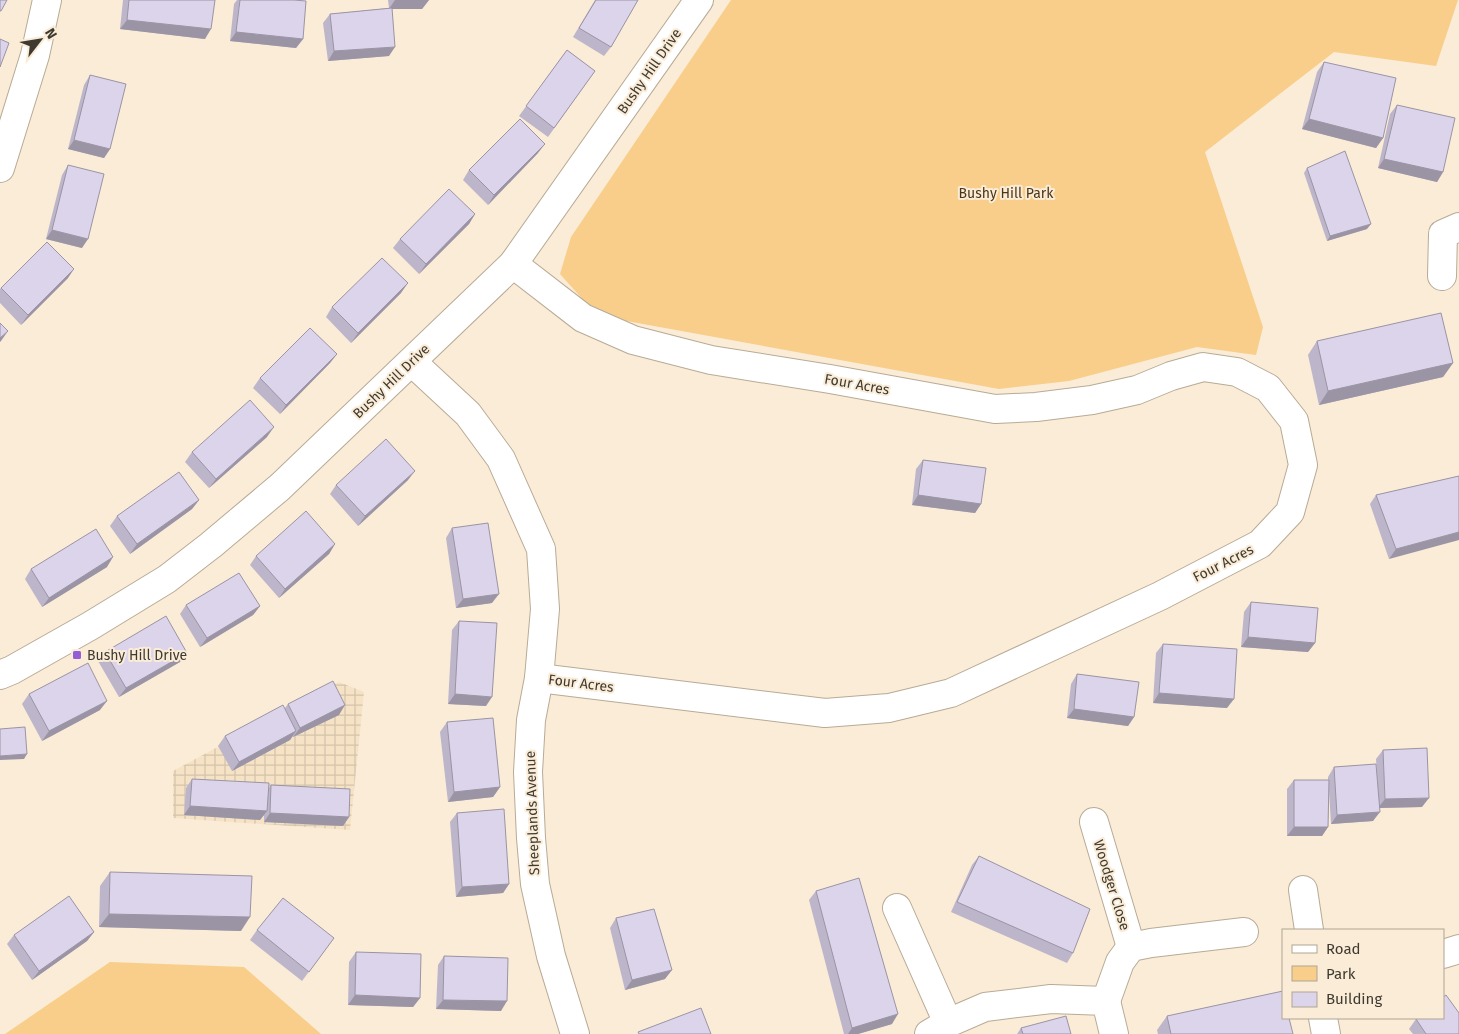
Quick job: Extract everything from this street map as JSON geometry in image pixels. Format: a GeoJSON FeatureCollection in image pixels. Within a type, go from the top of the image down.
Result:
{"type":"FeatureCollection","features":[{"type":"Feature","properties":{"kind":"street"},"geometry":{"type":"LineString","coordinates":[[0,168],[35,55],[47,0]]}},
{"type":"Feature","properties":{"kind":"street","name":"Bushy Hill Drive"},"geometry":{"type":"LineString","coordinates":[[0,675],[82,630],[167,579],[280,487],[412,362],[513,264],[699,0]]}},
{"type":"Feature","properties":{"kind":"street"},"geometry":{"type":"LineString","coordinates":[[1442,276],[1443,234],[1459,227]]}},
{"type":"Feature","properties":{"kind":"street","name":"Four Acres"},"geometry":{"type":"LineString","coordinates":[[513,264],[583,318],[633,340],[711,360],[830,379],[995,409],[1036,407],[1092,400],[1137,390],[1171,376],[1202,367],[1237,372],[1268,388],[1294,421],[1304,465],[1290,512],[1260,544],[1160,596],[951,693],[889,708],[826,712],[540,678]]}},
{"type":"Feature","properties":{"kind":"street","name":"Sheeplands Avenue"},"geometry":{"type":"LineString","coordinates":[[412,362],[468,414],[501,459],[541,549],[545,609],[540,678],[531,720],[528,772],[531,838],[535,884],[551,956],[575,1034]]}},
{"type":"Feature","properties":{"kind":"street","name":"Woodger Close"},"geometry":{"type":"LineString","coordinates":[[1094,822],[1131,947]]}},
{"type":"Feature","properties":{"kind":"street"},"geometry":{"type":"LineString","coordinates":[[1302,890],[1309,929]]}},
{"type":"Feature","properties":{"kind":"street"},"geometry":{"type":"LineString","coordinates":[[897,908],[938,1028],[985,1007],[1050,999],[1106,1001],[1114,1034]]}},
{"type":"Feature","properties":{"kind":"street","name":"Woodger Close"},"geometry":{"type":"LineString","coordinates":[[1106,1001],[1120,962],[1131,947],[1244,932]]}},
{"type":"Feature","properties":{"kind":"street"},"geometry":{"type":"LineString","coordinates":[[1444,954],[1459,949]]}},
{"type":"Feature","properties":{"kind":"street"},"geometry":{"type":"LineString","coordinates":[[1324,1019],[1326,1034]]}},
{"type":"Feature","properties":{"kind":"shaded area"},"geometry":{"type":"Polygon","coordinates":[[[339,682],[364,692],[350,830],[173,818],[173,771],[339,682]]]}},
{"type":"Feature","properties":{"kind":"green space","name":"Bushy Hill Park"},"geometry":{"type":"Polygon","coordinates":[[[731,0],[1458,0],[1436,66],[1334,52],[1205,152],[1263,327],[1256,355],[1197,347],[1069,381],[999,389],[621,320],[586,303],[560,274],[571,237],[731,0]]]}},
{"type":"Feature","properties":{"kind":"green space"},"geometry":{"type":"Polygon","coordinates":[[[110,962],[244,967],[321,1034],[5,1034],[110,962]]]}},
{"type":"Feature","properties":{"kind":"building"},"geometry":{"type":"Polygon","coordinates":[[[0,0],[7,0],[1,11],[0,11],[0,0]]]}},
{"type":"Feature","properties":{"kind":"building"},"geometry":{"type":"Polygon","coordinates":[[[129,0],[215,0],[211,29],[127,20],[129,0]]]}},
{"type":"Feature","properties":{"kind":"building"},"geometry":{"type":"Polygon","coordinates":[[[240,0],[306,1],[303,39],[236,32],[240,0]]]}},
{"type":"Feature","properties":{"kind":"building"},"geometry":{"type":"Polygon","coordinates":[[[596,0],[638,0],[611,47],[579,28],[596,0]]]}},
{"type":"Feature","properties":{"kind":"building"},"geometry":{"type":"Polygon","coordinates":[[[392,8],[395,47],[334,51],[330,14],[392,8]]]}},
{"type":"Feature","properties":{"kind":"building"},"geometry":{"type":"Polygon","coordinates":[[[0,39],[9,43],[0,67],[0,39]]]}},
{"type":"Feature","properties":{"kind":"building"},"geometry":{"type":"Polygon","coordinates":[[[567,50],[595,71],[554,128],[526,106],[567,50]]]}},
{"type":"Feature","properties":{"kind":"building"},"geometry":{"type":"Polygon","coordinates":[[[1324,62],[1396,78],[1383,138],[1309,119],[1324,62]]]}},
{"type":"Feature","properties":{"kind":"building"},"geometry":{"type":"Polygon","coordinates":[[[90,75],[126,84],[110,149],[74,140],[90,75]]]}},
{"type":"Feature","properties":{"kind":"building"},"geometry":{"type":"Polygon","coordinates":[[[1397,105],[1455,118],[1443,172],[1384,159],[1397,105]]]}},
{"type":"Feature","properties":{"kind":"building"},"geometry":{"type":"Polygon","coordinates":[[[520,119],[545,144],[494,195],[469,170],[520,119]]]}},
{"type":"Feature","properties":{"kind":"building"},"geometry":{"type":"Polygon","coordinates":[[[1345,151],[1371,224],[1330,236],[1307,168],[1345,151]]]}},
{"type":"Feature","properties":{"kind":"building"},"geometry":{"type":"Polygon","coordinates":[[[68,165],[104,174],[88,239],[52,230],[68,165]]]}},
{"type":"Feature","properties":{"kind":"building"},"geometry":{"type":"Polygon","coordinates":[[[449,189],[475,214],[426,264],[400,239],[449,189]]]}},
{"type":"Feature","properties":{"kind":"building"},"geometry":{"type":"Polygon","coordinates":[[[47,242],[74,269],[28,315],[1,288],[47,242]]]}},
{"type":"Feature","properties":{"kind":"building"},"geometry":{"type":"Polygon","coordinates":[[[382,258],[408,283],[358,333],[332,307],[382,258]]]}},
{"type":"Feature","properties":{"kind":"building"},"geometry":{"type":"Polygon","coordinates":[[[1441,313],[1453,363],[1328,391],[1317,341],[1441,313]]]}},
{"type":"Feature","properties":{"kind":"building"},"geometry":{"type":"Polygon","coordinates":[[[0,323],[8,331],[0,338],[0,323]]]}},
{"type":"Feature","properties":{"kind":"building"},"geometry":{"type":"Polygon","coordinates":[[[310,328],[337,354],[286,405],[260,378],[310,328]]]}},
{"type":"Feature","properties":{"kind":"building"},"geometry":{"type":"Polygon","coordinates":[[[250,400],[274,427],[216,479],[192,452],[250,400]]]}},
{"type":"Feature","properties":{"kind":"building"},"geometry":{"type":"Polygon","coordinates":[[[386,439],[415,471],[365,516],[336,485],[386,439]]]}},
{"type":"Feature","properties":{"kind":"building"},"geometry":{"type":"Polygon","coordinates":[[[923,460],[986,468],[981,504],[918,495],[923,460]]]}},
{"type":"Feature","properties":{"kind":"building"},"geometry":{"type":"Polygon","coordinates":[[[179,472],[199,500],[137,544],[117,516],[179,472]]]}},
{"type":"Feature","properties":{"kind":"building"},"geometry":{"type":"Polygon","coordinates":[[[1459,476],[1459,532],[1396,549],[1376,495],[1459,476]]]}},
{"type":"Feature","properties":{"kind":"building"},"geometry":{"type":"Polygon","coordinates":[[[306,511],[335,544],[285,589],[256,556],[306,511]]]}},
{"type":"Feature","properties":{"kind":"building"},"geometry":{"type":"Polygon","coordinates":[[[488,523],[499,594],[463,599],[452,528],[488,523]]]}},
{"type":"Feature","properties":{"kind":"building"},"geometry":{"type":"Polygon","coordinates":[[[96,529],[113,557],[49,598],[31,569],[96,529]]]}},
{"type":"Feature","properties":{"kind":"building"},"geometry":{"type":"Polygon","coordinates":[[[239,573],[260,606],[207,638],[186,605],[239,573]]]}},
{"type":"Feature","properties":{"kind":"building"},"geometry":{"type":"Polygon","coordinates":[[[1251,602],[1318,608],[1315,643],[1248,637],[1251,602]]]}},
{"type":"Feature","properties":{"kind":"building"},"geometry":{"type":"Polygon","coordinates":[[[166,616],[187,653],[126,688],[105,652],[166,616]]]}},
{"type":"Feature","properties":{"kind":"building"},"geometry":{"type":"Polygon","coordinates":[[[459,621],[497,623],[492,697],[455,694],[459,621]]]}},
{"type":"Feature","properties":{"kind":"building"},"geometry":{"type":"Polygon","coordinates":[[[1163,644],[1237,649],[1234,699],[1159,693],[1163,644]]]}},
{"type":"Feature","properties":{"kind":"building"},"geometry":{"type":"Polygon","coordinates":[[[88,663],[107,701],[49,731],[29,694],[88,663]]]}},
{"type":"Feature","properties":{"kind":"building"},"geometry":{"type":"Polygon","coordinates":[[[1077,674],[1139,682],[1134,717],[1074,709],[1077,674]]]}},
{"type":"Feature","properties":{"kind":"building"},"geometry":{"type":"Polygon","coordinates":[[[333,681],[345,705],[300,728],[288,704],[333,681]]]}},
{"type":"Feature","properties":{"kind":"building"},"geometry":{"type":"Polygon","coordinates":[[[283,705],[296,731],[239,762],[225,736],[283,705]]]}},
{"type":"Feature","properties":{"kind":"building"},"geometry":{"type":"Polygon","coordinates":[[[493,718],[500,787],[454,792],[447,722],[493,718]]]}},
{"type":"Feature","properties":{"kind":"building"},"geometry":{"type":"Polygon","coordinates":[[[25,727],[27,754],[0,756],[0,729],[25,727]]]}},
{"type":"Feature","properties":{"kind":"building"},"geometry":{"type":"Polygon","coordinates":[[[1427,748],[1429,798],[1385,799],[1383,750],[1427,748]]]}},
{"type":"Feature","properties":{"kind":"building"},"geometry":{"type":"Polygon","coordinates":[[[1376,764],[1380,812],[1337,815],[1334,767],[1376,764]]]}},
{"type":"Feature","properties":{"kind":"building"},"geometry":{"type":"Polygon","coordinates":[[[192,779],[269,783],[267,811],[190,806],[192,779]]]}},
{"type":"Feature","properties":{"kind":"building"},"geometry":{"type":"Polygon","coordinates":[[[1294,780],[1329,780],[1328,827],[1294,827],[1294,780]]]}},
{"type":"Feature","properties":{"kind":"building"},"geometry":{"type":"Polygon","coordinates":[[[271,785],[350,789],[349,817],[270,813],[271,785]]]}},
{"type":"Feature","properties":{"kind":"building"},"geometry":{"type":"Polygon","coordinates":[[[504,809],[509,884],[462,887],[457,813],[504,809]]]}},
{"type":"Feature","properties":{"kind":"building"},"geometry":{"type":"Polygon","coordinates":[[[979,856],[1090,909],[1073,953],[957,902],[979,856]]]}},
{"type":"Feature","properties":{"kind":"building"},"geometry":{"type":"Polygon","coordinates":[[[110,872],[252,876],[250,917],[109,914],[110,872]]]}},
{"type":"Feature","properties":{"kind":"building"},"geometry":{"type":"Polygon","coordinates":[[[859,878],[898,1014],[852,1028],[816,891],[859,878]]]}},
{"type":"Feature","properties":{"kind":"building"},"geometry":{"type":"Polygon","coordinates":[[[69,896],[94,932],[39,971],[14,935],[69,896]]]}},
{"type":"Feature","properties":{"kind":"building"},"geometry":{"type":"Polygon","coordinates":[[[283,898],[334,938],[309,972],[257,930],[283,898]]]}},
{"type":"Feature","properties":{"kind":"building"},"geometry":{"type":"Polygon","coordinates":[[[654,909],[672,970],[632,980],[616,918],[654,909]]]}},
{"type":"Feature","properties":{"kind":"building"},"geometry":{"type":"Polygon","coordinates":[[[356,952],[421,954],[420,998],[355,995],[356,952]]]}},
{"type":"Feature","properties":{"kind":"building"},"geometry":{"type":"Polygon","coordinates":[[[444,956],[508,958],[507,1001],[443,1000],[444,956]]]}},
{"type":"Feature","properties":{"kind":"building"},"geometry":{"type":"Polygon","coordinates":[[[1282,991],[1282,1019],[1289,1019],[1293,1034],[1171,1034],[1167,1016],[1282,991]]]}},
{"type":"Feature","properties":{"kind":"building"},"geometry":{"type":"Polygon","coordinates":[[[1446,995],[1459,1013],[1459,1034],[1426,1034],[1416,1019],[1444,1019],[1444,996],[1446,995]]]}},
{"type":"Feature","properties":{"kind":"building"},"geometry":{"type":"Polygon","coordinates":[[[701,1008],[711,1034],[639,1034],[638,1032],[701,1008]]]}},
{"type":"Feature","properties":{"kind":"building"},"geometry":{"type":"Polygon","coordinates":[[[1066,1016],[1071,1034],[1023,1034],[1021,1028],[1066,1016]]]}},
{"type":"Feature","properties":{"kind":"place","name":"Bushy Hill Drive"},"geometry":{"type":"Point","coordinates":[77,655]}}]}
